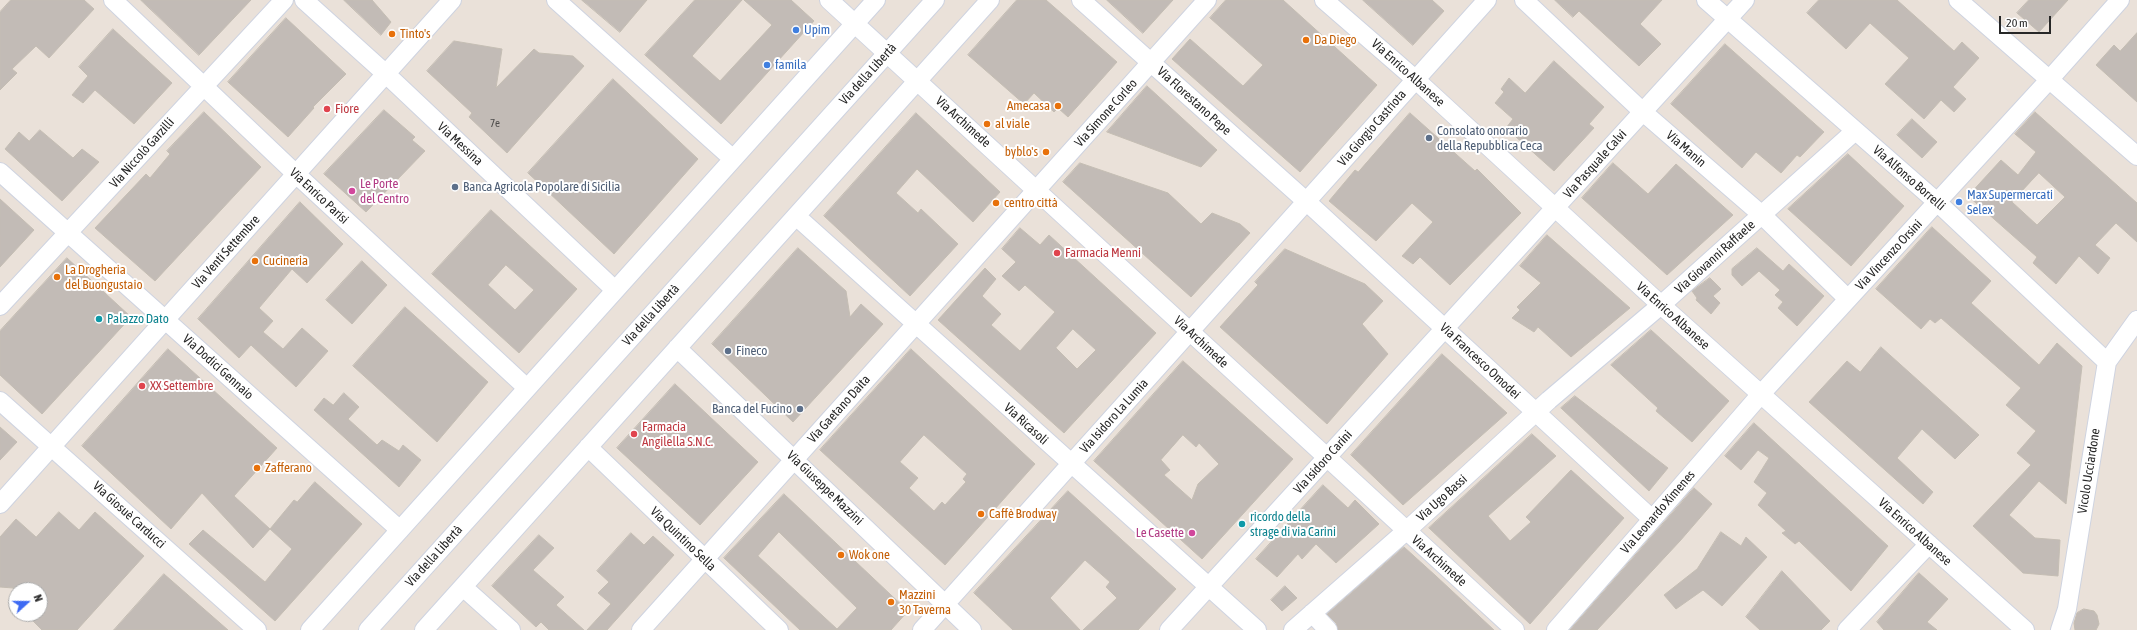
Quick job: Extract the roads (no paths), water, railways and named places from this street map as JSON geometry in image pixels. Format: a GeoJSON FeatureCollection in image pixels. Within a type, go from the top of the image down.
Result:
{"type":"FeatureCollection","features":[{"type":"Feature","properties":{"kind":"street","name":"Via Enrico Parisi"},"geometry":{"type":"LineString","coordinates":[[113,0],[203,87],[527,388]]}},
{"type":"Feature","properties":{"kind":"street","name":"Via Niccolò Garzilli"},"geometry":{"type":"LineString","coordinates":[[0,306],[69,234],[284,0]]}},
{"type":"Feature","properties":{"kind":"street","name":"Via Messina"},"geometry":{"type":"LineString","coordinates":[[304,0],[386,74],[615,290]]}},
{"type":"Feature","properties":{"kind":"street","name":"Via Venti Settembre"},"geometry":{"type":"LineString","coordinates":[[0,504],[452,0]]}},
{"type":"Feature","properties":{"kind":"street"},"geometry":{"type":"LineString","coordinates":[[556,0],[733,159]]}},
{"type":"Feature","properties":{"kind":"street","name":"Via Archimede"},"geometry":{"type":"LineString","coordinates":[[829,0],[1038,190],[1326,458],[1515,630]]}},
{"type":"Feature","properties":{"kind":"street"},"geometry":{"type":"LineString","coordinates":[[310,630],[876,0]]}},
{"type":"Feature","properties":{"kind":"street","name":"Via della Libertà"},"geometry":{"type":"LineString","coordinates":[[368,630],[935,0]]}},
{"type":"Feature","properties":{"kind":"street"},"geometry":{"type":"LineString","coordinates":[[424,630],[990,0]]}},
{"type":"Feature","properties":{"kind":"street","name":"Via Florestano Pepe"},"geometry":{"type":"LineString","coordinates":[[1080,0],[1307,202]]}},
{"type":"Feature","properties":{"kind":"street","name":"Via Simone Corleo"},"geometry":{"type":"LineString","coordinates":[[1038,190],[1207,0]]}},
{"type":"Feature","properties":{"kind":"street","name":"Via Enrico Albanese"},"geometry":{"type":"LineString","coordinates":[[1324,0],[1415,79],[1661,305],[2025,630]]}},
{"type":"Feature","properties":{"kind":"street","name":"Via Giorgio Castriota"},"geometry":{"type":"LineString","coordinates":[[1307,202],[1487,0]]}},
{"type":"Feature","properties":{"kind":"street","name":"Via Manin"},"geometry":{"type":"LineString","coordinates":[[1524,0],[1643,112],[1762,215],[1848,299]]}},
{"type":"Feature","properties":{"kind":"street","name":"Via Alfonso Borrelli"},"geometry":{"type":"LineString","coordinates":[[1706,0],[1937,202],[2107,362]]}},
{"type":"Feature","properties":{"kind":"street","name":"Via Pasquale Calvi"},"geometry":{"type":"LineString","coordinates":[[1444,328],[1745,0]]}},
{"type":"Feature","properties":{"kind":"street"},"geometry":{"type":"LineString","coordinates":[[1958,0],[2137,156]]}},
{"type":"Feature","properties":{"kind":"street","name":"Via Vincenzo Orsini"},"geometry":{"type":"LineString","coordinates":[[1761,394],[2049,80],[2120,0]]}},
{"type":"Feature","properties":{"kind":"street","name":"Via Giovanni Raffaele"},"geometry":{"type":"LineString","coordinates":[[1536,413],[1549,400],[1661,305],[1855,131]]}},
{"type":"Feature","properties":{"kind":"street","name":"Via Dodici Gennaio"},"geometry":{"type":"LineString","coordinates":[[0,172],[400,530]]}},
{"type":"Feature","properties":{"kind":"street","name":"Via Gaetano Daita"},"geometry":{"type":"LineString","coordinates":[[641,630],[915,324],[1038,190]]}},
{"type":"Feature","properties":{"kind":"street","name":"Via Francesco Omodei"},"geometry":{"type":"LineString","coordinates":[[1307,202],[1652,519]]}},
{"type":"Feature","properties":{"kind":"street","name":"Via Isidoro La Lumia"},"geometry":{"type":"LineString","coordinates":[[922,630],[1307,202]]}},
{"type":"Feature","properties":{"kind":"street","name":"Via Ricasoli"},"geometry":{"type":"LineString","coordinates":[[796,216],[1258,630]]}},
{"type":"Feature","properties":{"kind":"street","name":"Vicolo Ucciardone"},"geometry":{"type":"LineString","coordinates":[[2060,630],[2067,609],[2107,362],[2137,320]]}},
{"type":"Feature","properties":{"kind":"street","name":"Via Isidoro Carini"},"geometry":{"type":"LineString","coordinates":[[1169,630],[1444,328]]}},
{"type":"Feature","properties":{"kind":"street","name":"Via Giuseppe Mazzini"},"geometry":{"type":"LineString","coordinates":[[677,348],[795,458],[972,630]]}},
{"type":"Feature","properties":{"kind":"street","name":"Via Leonardo Ximenes"},"geometry":{"type":"LineString","coordinates":[[1556,630],[1761,394]]}},
{"type":"Feature","properties":{"kind":"street","name":"Via Giosuè Carducci"},"geometry":{"type":"LineString","coordinates":[[0,401],[258,630]]}},
{"type":"Feature","properties":{"kind":"street","name":"Via Ugo Bassi"},"geometry":{"type":"LineString","coordinates":[[1293,630],[1406,531],[1536,413]]}},
{"type":"Feature","properties":{"kind":"street","name":"Via Quintino Sella"},"geometry":{"type":"LineString","coordinates":[[588,447],[779,630]]}},
{"type":"Feature","properties":{"kind":"street"},"geometry":{"type":"LineString","coordinates":[[1846,630],[1929,544]]}},
{"type":"Feature","properties":{"kind":"street"},"geometry":{"type":"LineString","coordinates":[[463,586],[511,630]]}},
{"type":"Feature","properties":{"kind":"street"},"geometry":{"type":"LineString","coordinates":[[1312,613],[1328,630]]}},
{"type":"Feature","properties":{"kind":"place","name":"Upim"},"geometry":{"type":"Point","coordinates":[796,30]}},
{"type":"Feature","properties":{"kind":"place","name":"Tinto's"},"geometry":{"type":"Point","coordinates":[392,34]}},
{"type":"Feature","properties":{"kind":"place","name":"Da Diego"},"geometry":{"type":"Point","coordinates":[1306,40]}},
{"type":"Feature","properties":{"kind":"place","name":"famila"},"geometry":{"type":"Point","coordinates":[767,65]}},
{"type":"Feature","properties":{"kind":"place","name":"Amecasa"},"geometry":{"type":"Point","coordinates":[1058,106]}},
{"type":"Feature","properties":{"kind":"place","name":"Fiore"},"geometry":{"type":"Point","coordinates":[327,109]}},
{"type":"Feature","properties":{"kind":"place","name":"al viale"},"geometry":{"type":"Point","coordinates":[987,124]}},
{"type":"Feature","properties":{"kind":"place","name":"Consolato onorario della Repubblica Ceca"},"geometry":{"type":"Point","coordinates":[1429,138]}},
{"type":"Feature","properties":{"kind":"place","name":"byblo's"},"geometry":{"type":"Point","coordinates":[1046,152]}},
{"type":"Feature","properties":{"kind":"place","name":"Banca Agricola Popolare di Sicilia"},"geometry":{"type":"Point","coordinates":[455,187]}},
{"type":"Feature","properties":{"kind":"place","name":"Le Porte del Centro"},"geometry":{"type":"Point","coordinates":[352,191]}},
{"type":"Feature","properties":{"kind":"place","name":"Max Supermercati Selex"},"geometry":{"type":"Point","coordinates":[1959,202]}},
{"type":"Feature","properties":{"kind":"place","name":"centro città"},"geometry":{"type":"Point","coordinates":[996,203]}},
{"type":"Feature","properties":{"kind":"place","name":"Farmacia Menni"},"geometry":{"type":"Point","coordinates":[1057,253]}},
{"type":"Feature","properties":{"kind":"place","name":"Cucineria"},"geometry":{"type":"Point","coordinates":[255,261]}},
{"type":"Feature","properties":{"kind":"place","name":"La Drogheria del Buongustaio"},"geometry":{"type":"Point","coordinates":[57,277]}},
{"type":"Feature","properties":{"kind":"place","name":"Palazzo Dato"},"geometry":{"type":"Point","coordinates":[99,319]}},
{"type":"Feature","properties":{"kind":"place","name":"Fineco"},"geometry":{"type":"Point","coordinates":[728,351]}},
{"type":"Feature","properties":{"kind":"place","name":"XX Settembre"},"geometry":{"type":"Point","coordinates":[142,386]}},
{"type":"Feature","properties":{"kind":"place","name":"Banca del Fucino"},"geometry":{"type":"Point","coordinates":[800,409]}},
{"type":"Feature","properties":{"kind":"place","name":"Farmacia Angilella S.N.C."},"geometry":{"type":"Point","coordinates":[634,434]}},
{"type":"Feature","properties":{"kind":"place","name":"Zafferano"},"geometry":{"type":"Point","coordinates":[257,468]}},
{"type":"Feature","properties":{"kind":"place","name":"Caffè Brodway"},"geometry":{"type":"Point","coordinates":[981,514]}},
{"type":"Feature","properties":{"kind":"place","name":"ricordo della strage di via Carini"},"geometry":{"type":"Point","coordinates":[1242,524]}},
{"type":"Feature","properties":{"kind":"place","name":"Le Casette"},"geometry":{"type":"Point","coordinates":[1192,533]}},
{"type":"Feature","properties":{"kind":"place","name":"Wok one"},"geometry":{"type":"Point","coordinates":[841,555]}},
{"type":"Feature","properties":{"kind":"place","name":"Mazzini 30 Taverna"},"geometry":{"type":"Point","coordinates":[891,602]}}]}
